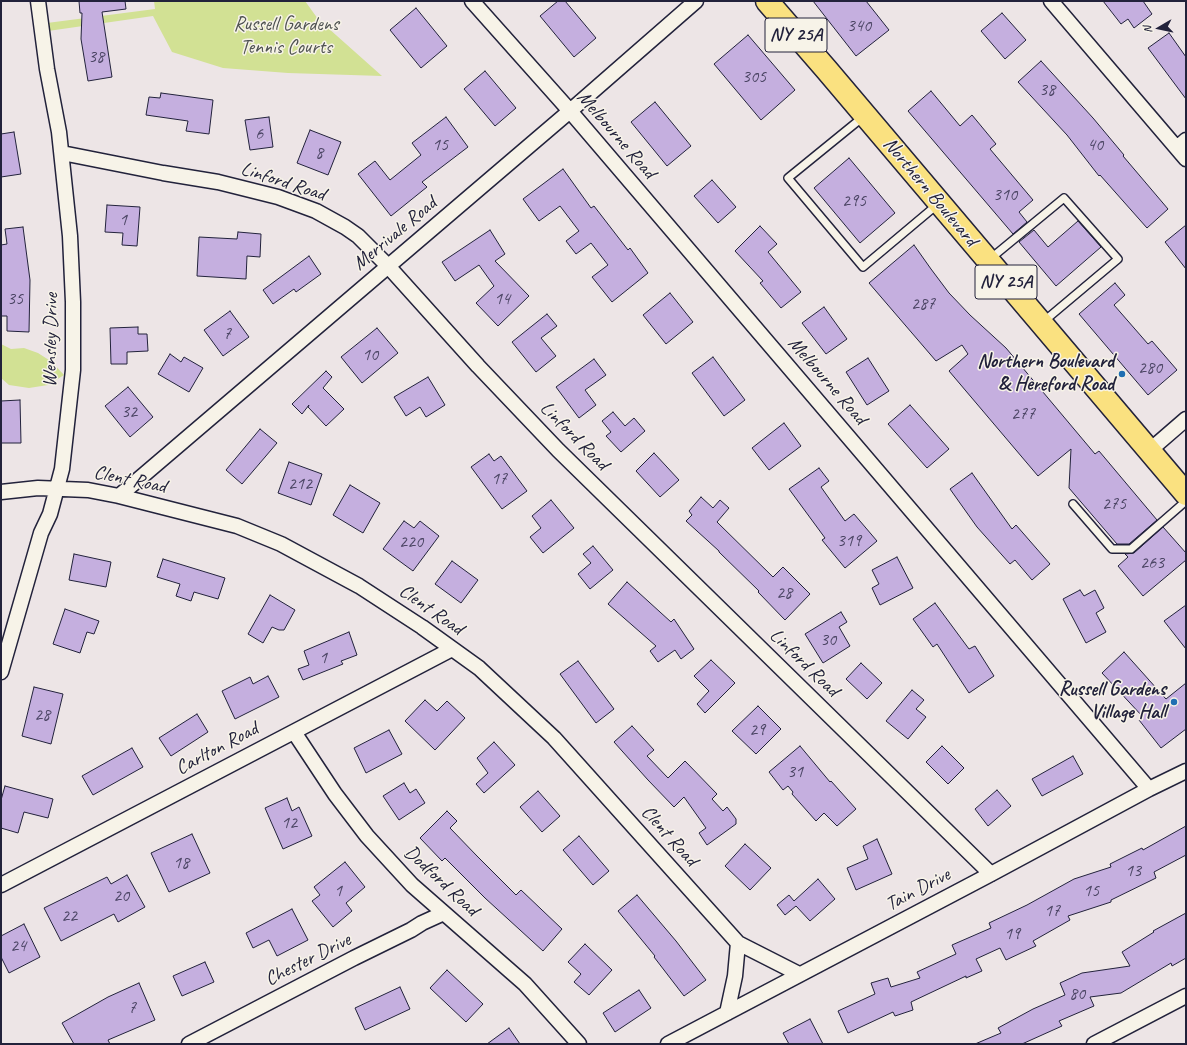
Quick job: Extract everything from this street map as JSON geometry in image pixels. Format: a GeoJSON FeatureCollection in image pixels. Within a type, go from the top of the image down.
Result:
{"type":"FeatureCollection","features":[{"type":"Feature","properties":{"kind":"main road","name":"Northern Boulevard"},"geometry":{"type":"LineString","coordinates":[[767,1],[1186,494]]}},
{"type":"Feature","properties":{"kind":"street","name":"Wensley Drive"},"geometry":{"type":"LineString","coordinates":[[1,672],[41,533],[50,514],[62,469],[73,370],[73,302],[70,236],[62,153],[47,69],[38,1]]}},
{"type":"Feature","properties":{"kind":"street","name":"Melbourne Road"},"geometry":{"type":"LineString","coordinates":[[472,1],[570,111],[1149,789]]}},
{"type":"Feature","properties":{"kind":"street","name":"Merrivale Road"},"geometry":{"type":"LineString","coordinates":[[119,496],[570,111],[696,1]]}},
{"type":"Feature","properties":{"kind":"street"},"geometry":{"type":"LineString","coordinates":[[1051,1],[1183,149]]}},
{"type":"Feature","properties":{"kind":"street","name":"Linford Road"},"geometry":{"type":"LineString","coordinates":[[62,153],[163,174],[218,182],[278,197],[316,211],[358,236],[388,266],[478,366],[558,450],[991,874]]}},
{"type":"Feature","properties":{"kind":"street"},"geometry":{"type":"LineString","coordinates":[[1149,451],[1186,419]]}},
{"type":"Feature","properties":{"kind":"street","name":"Clent Road"},"geometry":{"type":"LineString","coordinates":[[1,492],[38,488],[88,490],[119,496],[236,526],[281,544],[359,586],[422,627],[479,668],[554,738],[738,943],[799,974]]}},
{"type":"Feature","properties":{"kind":"street","name":"Carlton Road"},"geometry":{"type":"LineString","coordinates":[[1,885],[452,649]]}},
{"type":"Feature","properties":{"kind":"street","name":"Dodford Road"},"geometry":{"type":"LineString","coordinates":[[294,732],[335,794],[367,836],[412,885],[525,984],[579,1044]]}},
{"type":"Feature","properties":{"kind":"street","name":"Tain Drive"},"geometry":{"type":"LineString","coordinates":[[668,1044],[1149,789],[1186,771]]}},
{"type":"Feature","properties":{"kind":"street","name":"Chester Drive"},"geometry":{"type":"LineString","coordinates":[[190,1044],[444,913]]}},
{"type":"Feature","properties":{"kind":"street"},"geometry":{"type":"LineString","coordinates":[[727,1013],[735,976],[738,943]]}},
{"type":"Feature","properties":{"kind":"street"},"geometry":{"type":"LineString","coordinates":[[1094,1044],[1186,996]]}},
{"type":"Feature","properties":{"kind":"lane"},"geometry":{"type":"LineString","coordinates":[[865,115],[788,178],[863,267],[940,203]]}},
{"type":"Feature","properties":{"kind":"lane"},"geometry":{"type":"LineString","coordinates":[[988,260],[1064,198],[1118,259],[1042,324]]}},
{"type":"Feature","properties":{"kind":"lane"},"geometry":{"type":"LineString","coordinates":[[1074,504],[1112,549],[1131,549],[1186,502]]}},
{"type":"Feature","properties":{"kind":"green space","name":"Russell Gardens Tennis Courts"},"geometry":{"type":"Polygon","coordinates":[[[154,1],[305,1],[318,19],[382,76],[288,73],[223,68],[172,52],[153,16],[48,31],[47,23],[155,9],[154,1]]]}},
{"type":"Feature","properties":{"kind":"green space"},"geometry":{"type":"Polygon","coordinates":[[[1,344],[11,349],[24,348],[38,353],[52,362],[64,375],[48,385],[29,388],[9,385],[1,378],[1,344]]]}},
{"type":"Feature","properties":{"kind":"building"},"geometry":{"type":"Polygon","coordinates":[[[79,1],[125,1],[126,9],[102,12],[112,77],[88,81],[81,39],[82,13],[80,13],[79,1]]]}},
{"type":"Feature","properties":{"kind":"building"},"geometry":{"type":"Polygon","coordinates":[[[558,1],[565,1],[596,38],[574,57],[540,16],[558,1]]]}},
{"type":"Feature","properties":{"kind":"building"},"geometry":{"type":"Polygon","coordinates":[[[813,1],[866,1],[889,30],[856,56],[813,1]]]}},
{"type":"Feature","properties":{"kind":"building"},"geometry":{"type":"Polygon","coordinates":[[[1103,1],[1143,1],[1152,14],[1134,28],[1128,19],[1121,24],[1103,1]]]}},
{"type":"Feature","properties":{"kind":"building"},"geometry":{"type":"Polygon","coordinates":[[[416,8],[447,46],[421,68],[390,30],[416,8]]]}},
{"type":"Feature","properties":{"kind":"building"},"geometry":{"type":"Polygon","coordinates":[[[1002,13],[1026,40],[1005,59],[981,31],[1002,13]]]}},
{"type":"Feature","properties":{"kind":"building"},"geometry":{"type":"Polygon","coordinates":[[[1169,33],[1186,57],[1186,99],[1148,48],[1169,33]]]}},
{"type":"Feature","properties":{"kind":"building"},"geometry":{"type":"Polygon","coordinates":[[[748,35],[795,90],[761,120],[714,64],[748,35]]]}},
{"type":"Feature","properties":{"kind":"building"},"geometry":{"type":"Polygon","coordinates":[[[1041,61],[1093,118],[1168,209],[1147,228],[1100,175],[1099,176],[1067,135],[1018,82],[1041,61]]]}},
{"type":"Feature","properties":{"kind":"building"},"geometry":{"type":"Polygon","coordinates":[[[485,71],[516,108],[495,126],[464,89],[485,71]]]}},
{"type":"Feature","properties":{"kind":"building"},"geometry":{"type":"Polygon","coordinates":[[[931,91],[960,126],[972,115],[996,144],[990,149],[1033,200],[1019,212],[1027,222],[1013,234],[908,111],[931,91]]]}},
{"type":"Feature","properties":{"kind":"building"},"geometry":{"type":"Polygon","coordinates":[[[161,93],[213,100],[209,134],[186,131],[188,121],[146,115],[149,97],[160,98],[161,93]]]}},
{"type":"Feature","properties":{"kind":"building"},"geometry":{"type":"Polygon","coordinates":[[[655,102],[691,146],[667,166],[631,122],[655,102]]]}},
{"type":"Feature","properties":{"kind":"building"},"geometry":{"type":"Polygon","coordinates":[[[269,117],[273,147],[250,150],[245,120],[269,117]]]}},
{"type":"Feature","properties":{"kind":"building"},"geometry":{"type":"Polygon","coordinates":[[[446,117],[468,147],[422,182],[427,187],[391,216],[358,174],[375,161],[390,180],[421,155],[412,143],[446,117]]]}},
{"type":"Feature","properties":{"kind":"building"},"geometry":{"type":"Polygon","coordinates":[[[310,130],[341,142],[328,175],[297,163],[310,130]]]}},
{"type":"Feature","properties":{"kind":"building"},"geometry":{"type":"Polygon","coordinates":[[[14,132],[21,174],[1,177],[1,134],[14,132]]]}},
{"type":"Feature","properties":{"kind":"building"},"geometry":{"type":"Polygon","coordinates":[[[849,158],[895,213],[860,243],[814,188],[849,158]]]}},
{"type":"Feature","properties":{"kind":"building"},"geometry":{"type":"Polygon","coordinates":[[[563,169],[591,208],[594,206],[628,250],[630,248],[648,273],[612,302],[592,277],[608,265],[591,243],[576,254],[566,241],[579,231],[560,206],[539,221],[523,199],[563,169]]]}},
{"type":"Feature","properties":{"kind":"building"},"geometry":{"type":"Polygon","coordinates":[[[712,180],[736,207],[718,223],[694,196],[712,180]]]}},
{"type":"Feature","properties":{"kind":"building"},"geometry":{"type":"Polygon","coordinates":[[[107,205],[140,207],[137,246],[122,245],[123,233],[105,232],[107,205]]]}},
{"type":"Feature","properties":{"kind":"building"},"geometry":{"type":"Polygon","coordinates":[[[1078,221],[1101,247],[1056,286],[1019,242],[1034,230],[1048,247],[1078,221]]]}},
{"type":"Feature","properties":{"kind":"building"},"geometry":{"type":"Polygon","coordinates":[[[1186,225],[1186,269],[1165,242],[1186,225]]]}},
{"type":"Feature","properties":{"kind":"building"},"geometry":{"type":"Polygon","coordinates":[[[760,226],[777,244],[768,252],[801,292],[781,308],[760,283],[763,281],[735,251],[760,226]]]}},
{"type":"Feature","properties":{"kind":"building"},"geometry":{"type":"Polygon","coordinates":[[[23,227],[30,280],[29,332],[7,331],[7,316],[1,316],[1,245],[7,244],[5,229],[23,227]]]}},
{"type":"Feature","properties":{"kind":"building"},"geometry":{"type":"Polygon","coordinates":[[[490,230],[505,254],[495,261],[529,296],[498,326],[476,303],[494,286],[479,265],[455,281],[442,262],[490,230]]]}},
{"type":"Feature","properties":{"kind":"building"},"geometry":{"type":"Polygon","coordinates":[[[238,232],[261,234],[260,257],[247,256],[246,279],[197,276],[199,237],[237,239],[238,232]]]}},
{"type":"Feature","properties":{"kind":"building"},"geometry":{"type":"Polygon","coordinates":[[[914,245],[949,293],[970,315],[1006,348],[1095,454],[1099,451],[1157,520],[1129,544],[1117,544],[1069,488],[1071,449],[1038,476],[949,371],[968,354],[962,345],[936,361],[869,283],[914,245]]]}},
{"type":"Feature","properties":{"kind":"building"},"geometry":{"type":"Polygon","coordinates":[[[309,256],[321,274],[296,292],[294,289],[273,304],[263,290],[309,256]]]}},
{"type":"Feature","properties":{"kind":"building"},"geometry":{"type":"Polygon","coordinates":[[[1115,283],[1125,295],[1114,305],[1148,344],[1152,341],[1177,370],[1148,395],[1079,314],[1115,283]]]}},
{"type":"Feature","properties":{"kind":"building"},"geometry":{"type":"Polygon","coordinates":[[[670,293],[693,322],[666,344],[643,315],[670,293]]]}},
{"type":"Feature","properties":{"kind":"building"},"geometry":{"type":"Polygon","coordinates":[[[824,307],[847,339],[826,354],[802,323],[824,307]]]}},
{"type":"Feature","properties":{"kind":"building"},"geometry":{"type":"Polygon","coordinates":[[[230,311],[249,337],[223,356],[204,330],[230,311]]]}},
{"type":"Feature","properties":{"kind":"building"},"geometry":{"type":"Polygon","coordinates":[[[547,314],[557,326],[541,338],[556,356],[536,372],[512,342],[547,314]]]}},
{"type":"Feature","properties":{"kind":"building"},"geometry":{"type":"Polygon","coordinates":[[[138,327],[138,334],[147,334],[148,351],[127,352],[127,364],[111,364],[110,328],[138,327]]]}},
{"type":"Feature","properties":{"kind":"building"},"geometry":{"type":"Polygon","coordinates":[[[377,328],[398,353],[362,383],[341,357],[377,328]]]}},
{"type":"Feature","properties":{"kind":"building"},"geometry":{"type":"Polygon","coordinates":[[[170,354],[181,362],[184,357],[203,368],[189,392],[158,374],[170,354]]]}},
{"type":"Feature","properties":{"kind":"building"},"geometry":{"type":"Polygon","coordinates":[[[713,357],[745,400],[724,416],[692,373],[713,357]]]}},
{"type":"Feature","properties":{"kind":"building"},"geometry":{"type":"Polygon","coordinates":[[[868,358],[889,391],[867,405],[846,372],[868,358]]]}},
{"type":"Feature","properties":{"kind":"building"},"geometry":{"type":"Polygon","coordinates":[[[594,359],[606,375],[585,390],[596,405],[579,418],[556,387],[594,359]]]}},
{"type":"Feature","properties":{"kind":"building"},"geometry":{"type":"Polygon","coordinates":[[[326,371],[332,377],[323,388],[344,409],[326,426],[308,407],[309,405],[302,414],[292,404],[326,371]]]}},
{"type":"Feature","properties":{"kind":"building"},"geometry":{"type":"Polygon","coordinates":[[[428,377],[445,405],[426,417],[420,407],[406,416],[394,397],[428,377]]]}},
{"type":"Feature","properties":{"kind":"building"},"geometry":{"type":"Polygon","coordinates":[[[128,387],[153,417],[130,437],[105,406],[128,387]]]}},
{"type":"Feature","properties":{"kind":"building"},"geometry":{"type":"Polygon","coordinates":[[[20,400],[21,443],[1,443],[1,401],[20,400]]]}},
{"type":"Feature","properties":{"kind":"building"},"geometry":{"type":"Polygon","coordinates":[[[910,405],[949,449],[927,468],[888,424],[910,405]]]}},
{"type":"Feature","properties":{"kind":"building"},"geometry":{"type":"Polygon","coordinates":[[[613,412],[625,426],[634,418],[645,431],[621,452],[606,436],[611,432],[602,421],[613,412]]]}},
{"type":"Feature","properties":{"kind":"building"},"geometry":{"type":"Polygon","coordinates":[[[784,423],[801,446],[769,470],[752,448],[784,423]]]}},
{"type":"Feature","properties":{"kind":"building"},"geometry":{"type":"Polygon","coordinates":[[[260,429],[277,443],[242,484],[226,470],[260,429]]]}},
{"type":"Feature","properties":{"kind":"building"},"geometry":{"type":"Polygon","coordinates":[[[654,453],[679,480],[660,497],[636,471],[654,453]]]}},
{"type":"Feature","properties":{"kind":"building"},"geometry":{"type":"Polygon","coordinates":[[[489,454],[494,461],[501,456],[527,491],[502,509],[471,467],[489,454]]]}},
{"type":"Feature","properties":{"kind":"building"},"geometry":{"type":"Polygon","coordinates":[[[289,462],[322,474],[311,505],[278,493],[289,462]]]}},
{"type":"Feature","properties":{"kind":"building"},"geometry":{"type":"Polygon","coordinates":[[[819,468],[829,481],[821,487],[845,521],[854,514],[877,541],[845,568],[822,540],[825,538],[789,489],[819,468]]]}},
{"type":"Feature","properties":{"kind":"building"},"geometry":{"type":"Polygon","coordinates":[[[972,473],[1012,529],[1016,525],[1050,564],[1032,580],[1015,560],[1010,564],[977,527],[950,489],[972,473]]]}},
{"type":"Feature","properties":{"kind":"building"},"geometry":{"type":"Polygon","coordinates":[[[350,485],[380,503],[363,533],[333,515],[350,485]]]}},
{"type":"Feature","properties":{"kind":"building"},"geometry":{"type":"Polygon","coordinates":[[[701,497],[713,508],[720,500],[729,508],[717,522],[773,577],[783,567],[810,594],[785,620],[758,592],[759,591],[719,551],[686,521],[692,515],[689,511],[701,497]]]}},
{"type":"Feature","properties":{"kind":"building"},"geometry":{"type":"Polygon","coordinates":[[[551,500],[574,528],[543,553],[530,537],[541,528],[532,516],[551,500]]]}},
{"type":"Feature","properties":{"kind":"building"},"geometry":{"type":"Polygon","coordinates":[[[404,521],[414,528],[420,521],[439,536],[413,571],[383,549],[404,521]]]}},
{"type":"Feature","properties":{"kind":"building"},"geometry":{"type":"Polygon","coordinates":[[[1163,527],[1186,553],[1186,560],[1143,596],[1118,566],[1128,557],[1125,554],[1134,553],[1163,527]]]}},
{"type":"Feature","properties":{"kind":"building"},"geometry":{"type":"Polygon","coordinates":[[[593,546],[613,570],[590,589],[578,574],[591,563],[583,554],[593,546]]]}},
{"type":"Feature","properties":{"kind":"building"},"geometry":{"type":"Polygon","coordinates":[[[74,554],[111,562],[106,587],[69,580],[74,554]]]}},
{"type":"Feature","properties":{"kind":"building"},"geometry":{"type":"Polygon","coordinates":[[[897,557],[913,588],[880,605],[872,588],[879,584],[872,570],[897,557]]]}},
{"type":"Feature","properties":{"kind":"building"},"geometry":{"type":"Polygon","coordinates":[[[163,559],[225,578],[218,599],[194,592],[191,601],[176,596],[180,584],[157,577],[163,559]]]}},
{"type":"Feature","properties":{"kind":"building"},"geometry":{"type":"Polygon","coordinates":[[[452,561],[478,580],[461,603],[435,584],[452,561]]]}},
{"type":"Feature","properties":{"kind":"building"},"geometry":{"type":"Polygon","coordinates":[[[627,582],[671,622],[674,619],[694,649],[681,659],[675,650],[658,662],[650,651],[656,646],[608,604],[627,582]]]}},
{"type":"Feature","properties":{"kind":"building"},"geometry":{"type":"Polygon","coordinates":[[[1080,590],[1084,596],[1095,590],[1104,608],[1096,613],[1106,632],[1086,643],[1063,599],[1080,590]]]}},
{"type":"Feature","properties":{"kind":"building"},"geometry":{"type":"Polygon","coordinates":[[[270,595],[295,610],[284,630],[279,630],[272,627],[263,643],[248,634],[270,595]]]}},
{"type":"Feature","properties":{"kind":"building"},"geometry":{"type":"Polygon","coordinates":[[[935,603],[969,649],[975,646],[994,676],[969,693],[937,644],[933,647],[913,619],[935,603]]]}},
{"type":"Feature","properties":{"kind":"building"},"geometry":{"type":"Polygon","coordinates":[[[1186,605],[1186,649],[1164,621],[1186,605]]]}},
{"type":"Feature","properties":{"kind":"building"},"geometry":{"type":"Polygon","coordinates":[[[65,609],[99,621],[94,634],[87,632],[80,653],[53,644],[65,609]]]}},
{"type":"Feature","properties":{"kind":"building"},"geometry":{"type":"Polygon","coordinates":[[[841,612],[847,622],[839,627],[850,646],[823,663],[805,634],[841,612]]]}},
{"type":"Feature","properties":{"kind":"building"},"geometry":{"type":"Polygon","coordinates":[[[349,632],[357,655],[341,661],[343,664],[303,680],[298,669],[309,665],[304,651],[349,632]]]}},
{"type":"Feature","properties":{"kind":"building"},"geometry":{"type":"Polygon","coordinates":[[[1124,652],[1166,699],[1186,683],[1186,729],[1161,748],[1139,720],[1143,717],[1102,673],[1124,652]]]}},
{"type":"Feature","properties":{"kind":"building"},"geometry":{"type":"Polygon","coordinates":[[[711,660],[735,683],[705,713],[697,704],[709,691],[694,676],[711,660]]]}},
{"type":"Feature","properties":{"kind":"building"},"geometry":{"type":"Polygon","coordinates":[[[578,661],[614,709],[596,723],[560,674],[578,661]]]}},
{"type":"Feature","properties":{"kind":"building"},"geometry":{"type":"Polygon","coordinates":[[[861,663],[882,683],[867,699],[846,679],[861,663]]]}},
{"type":"Feature","properties":{"kind":"building"},"geometry":{"type":"Polygon","coordinates":[[[268,676],[279,697],[235,719],[222,691],[250,677],[253,684],[268,676]]]}},
{"type":"Feature","properties":{"kind":"building"},"geometry":{"type":"Polygon","coordinates":[[[34,687],[63,694],[51,744],[22,736],[34,687]]]}},
{"type":"Feature","properties":{"kind":"building"},"geometry":{"type":"Polygon","coordinates":[[[912,690],[924,700],[916,709],[926,717],[908,739],[886,721],[912,690]]]}},
{"type":"Feature","properties":{"kind":"building"},"geometry":{"type":"Polygon","coordinates":[[[425,700],[437,711],[447,701],[465,718],[435,750],[405,721],[425,700]]]}},
{"type":"Feature","properties":{"kind":"building"},"geometry":{"type":"Polygon","coordinates":[[[758,706],[781,729],[756,754],[732,731],[758,706]]]}},
{"type":"Feature","properties":{"kind":"building"},"geometry":{"type":"Polygon","coordinates":[[[197,714],[208,732],[171,756],[159,738],[197,714]]]}},
{"type":"Feature","properties":{"kind":"building"},"geometry":{"type":"Polygon","coordinates":[[[632,726],[654,750],[647,756],[668,778],[685,761],[717,794],[712,799],[723,811],[727,807],[736,819],[736,824],[707,845],[699,833],[706,828],[684,797],[674,807],[614,742],[632,726]]]}},
{"type":"Feature","properties":{"kind":"building"},"geometry":{"type":"Polygon","coordinates":[[[389,730],[402,754],[366,773],[354,748],[389,730]]]}},
{"type":"Feature","properties":{"kind":"building"},"geometry":{"type":"Polygon","coordinates":[[[494,742],[515,765],[484,793],[476,784],[488,773],[477,758],[494,742]]]}},
{"type":"Feature","properties":{"kind":"building"},"geometry":{"type":"Polygon","coordinates":[[[800,746],[830,782],[831,781],[856,809],[837,826],[824,813],[816,821],[792,794],[793,792],[788,786],[783,790],[769,772],[800,746]]]}},
{"type":"Feature","properties":{"kind":"building"},"geometry":{"type":"Polygon","coordinates":[[[942,746],[964,768],[948,784],[926,762],[942,746]]]}},
{"type":"Feature","properties":{"kind":"building"},"geometry":{"type":"Polygon","coordinates":[[[132,748],[143,767],[93,795],[82,776],[132,748]]]}},
{"type":"Feature","properties":{"kind":"building"},"geometry":{"type":"Polygon","coordinates":[[[1073,756],[1083,774],[1042,796],[1032,779],[1073,756]]]}},
{"type":"Feature","properties":{"kind":"building"},"geometry":{"type":"Polygon","coordinates":[[[404,783],[410,793],[416,789],[425,803],[399,820],[383,796],[404,783]]]}},
{"type":"Feature","properties":{"kind":"building"},"geometry":{"type":"Polygon","coordinates":[[[5,786],[53,799],[48,818],[24,812],[18,833],[1,828],[1,800],[5,786]]]}},
{"type":"Feature","properties":{"kind":"building"},"geometry":{"type":"Polygon","coordinates":[[[997,790],[1011,806],[988,826],[975,809],[997,790]]]}},
{"type":"Feature","properties":{"kind":"building"},"geometry":{"type":"Polygon","coordinates":[[[538,791],[560,816],[542,832],[520,807],[538,791]]]}},
{"type":"Feature","properties":{"kind":"building"},"geometry":{"type":"Polygon","coordinates":[[[287,798],[292,811],[299,807],[312,836],[283,849],[265,808],[287,798]]]}},
{"type":"Feature","properties":{"kind":"building"},"geometry":{"type":"Polygon","coordinates":[[[447,811],[457,821],[450,828],[477,856],[516,895],[521,890],[562,929],[543,951],[485,898],[445,858],[442,861],[420,838],[447,811]]]}},
{"type":"Feature","properties":{"kind":"building"},"geometry":{"type":"Polygon","coordinates":[[[1186,826],[1186,855],[1154,872],[1156,878],[1111,900],[1111,902],[1068,916],[1070,920],[1033,941],[1036,946],[1006,960],[1000,948],[976,959],[982,971],[966,978],[966,976],[911,1002],[913,1010],[895,1016],[893,1012],[848,1033],[838,1011],[875,994],[871,983],[888,978],[891,987],[920,978],[917,972],[956,954],[952,945],[991,928],[989,923],[1027,905],[1074,879],[1111,867],[1110,864],[1142,848],[1143,850],[1186,826]]]}},
{"type":"Feature","properties":{"kind":"building"},"geometry":{"type":"Polygon","coordinates":[[[192,834],[210,873],[169,892],[151,853],[192,834]]]}},
{"type":"Feature","properties":{"kind":"building"},"geometry":{"type":"Polygon","coordinates":[[[579,836],[609,871],[593,885],[563,850],[579,836]]]}},
{"type":"Feature","properties":{"kind":"building"},"geometry":{"type":"Polygon","coordinates":[[[877,839],[892,874],[856,890],[847,868],[868,859],[863,846],[877,839]]]}},
{"type":"Feature","properties":{"kind":"building"},"geometry":{"type":"Polygon","coordinates":[[[745,844],[771,868],[750,890],[725,866],[745,844]]]}},
{"type":"Feature","properties":{"kind":"building"},"geometry":{"type":"Polygon","coordinates":[[[345,862],[365,887],[346,903],[352,911],[333,927],[312,901],[320,895],[314,887],[345,862]]]}},
{"type":"Feature","properties":{"kind":"building"},"geometry":{"type":"Polygon","coordinates":[[[127,875],[145,907],[118,922],[114,914],[61,941],[44,908],[107,877],[111,884],[127,875]]]}},
{"type":"Feature","properties":{"kind":"building"},"geometry":{"type":"Polygon","coordinates":[[[818,879],[835,899],[810,921],[796,906],[785,915],[777,905],[789,895],[794,901],[818,879]]]}},
{"type":"Feature","properties":{"kind":"building"},"geometry":{"type":"Polygon","coordinates":[[[637,895],[676,941],[706,980],[684,996],[654,957],[655,956],[618,911],[637,895]]]}},
{"type":"Feature","properties":{"kind":"building"},"geometry":{"type":"Polygon","coordinates":[[[292,909],[308,940],[277,956],[269,940],[253,948],[246,933],[292,909]]]}},
{"type":"Feature","properties":{"kind":"building"},"geometry":{"type":"Polygon","coordinates":[[[1186,913],[1186,958],[1172,966],[1171,963],[1121,993],[1090,997],[1094,1006],[1059,1021],[1062,1026],[1022,1044],[975,1044],[1001,1033],[998,1028],[1033,1009],[1065,995],[1060,983],[1082,973],[1130,966],[1122,952],[1154,932],[1153,931],[1186,913]]]}},
{"type":"Feature","properties":{"kind":"building"},"geometry":{"type":"Polygon","coordinates":[[[24,924],[40,957],[9,973],[1,957],[1,936],[24,924]]]}},
{"type":"Feature","properties":{"kind":"building"},"geometry":{"type":"Polygon","coordinates":[[[585,944],[612,970],[589,995],[574,982],[581,974],[568,962],[585,944]]]}},
{"type":"Feature","properties":{"kind":"building"},"geometry":{"type":"Polygon","coordinates":[[[205,962],[214,982],[182,996],[173,976],[205,962]]]}},
{"type":"Feature","properties":{"kind":"building"},"geometry":{"type":"Polygon","coordinates":[[[447,970],[483,1004],[466,1022],[430,988],[447,970]]]}},
{"type":"Feature","properties":{"kind":"building"},"geometry":{"type":"Polygon","coordinates":[[[139,983],[155,1020],[108,1040],[110,1044],[74,1044],[62,1023],[108,997],[139,983]]]}},
{"type":"Feature","properties":{"kind":"building"},"geometry":{"type":"Polygon","coordinates":[[[400,987],[410,1009],[365,1030],[355,1008],[400,987]]]}},
{"type":"Feature","properties":{"kind":"building"},"geometry":{"type":"Polygon","coordinates":[[[639,990],[651,1008],[615,1032],[603,1013],[639,990]]]}},
{"type":"Feature","properties":{"kind":"building"},"geometry":{"type":"Polygon","coordinates":[[[810,1019],[823,1044],[789,1044],[783,1033],[810,1019]]]}},
{"type":"Feature","properties":{"kind":"building"},"geometry":{"type":"Polygon","coordinates":[[[509,1028],[520,1044],[487,1044],[509,1028]]]}},
{"type":"Feature","properties":{"kind":"place","name":"Northern Boulevard & Hereford Road"},"geometry":{"type":"Point","coordinates":[1122,374]}},
{"type":"Feature","properties":{"kind":"place","name":"Russell Gardens Village Hall"},"geometry":{"type":"Point","coordinates":[1174,702]}}]}
